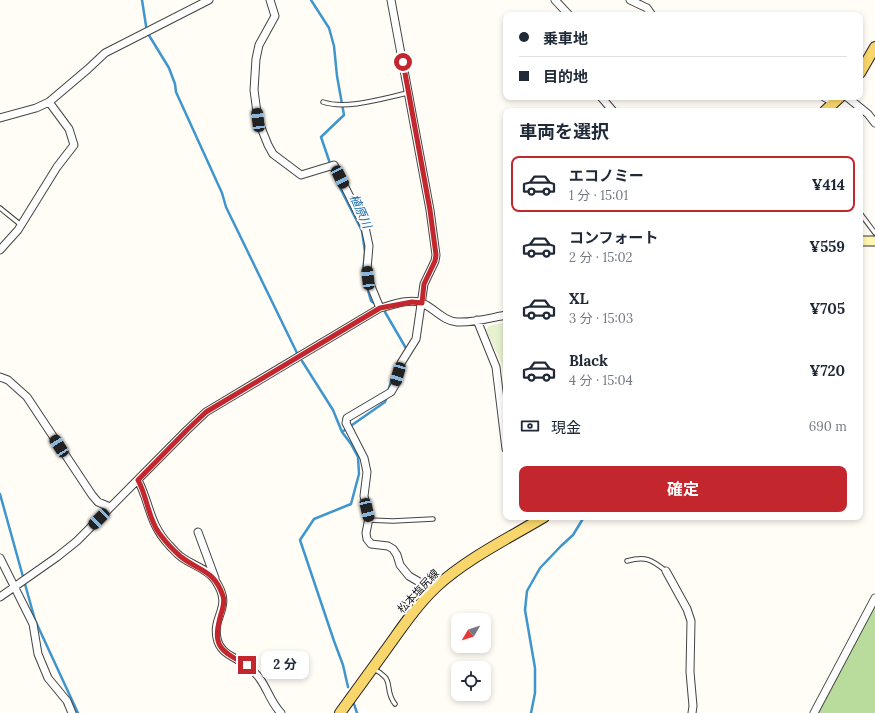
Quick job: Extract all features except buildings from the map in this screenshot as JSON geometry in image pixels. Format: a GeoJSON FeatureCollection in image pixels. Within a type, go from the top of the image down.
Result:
{"type":"FeatureCollection","features":[{"type":"Feature","properties":{"kind":"main road"},"geometry":{"type":"LineString","coordinates":[[863,68],[875,47]]}},
{"type":"Feature","properties":{"kind":"main road"},"geometry":{"type":"LineString","coordinates":[[828,108],[837,100]]}},
{"type":"Feature","properties":{"kind":"main road"},"geometry":{"type":"LineString","coordinates":[[863,242],[875,241]]}},
{"type":"Feature","properties":{"kind":"main road","name":"松本塩尻線"},"geometry":{"type":"LineString","coordinates":[[340,713],[407,620],[433,590],[451,574],[472,560],[539,520]]}},
{"type":"Feature","properties":{"kind":"street"},"geometry":{"type":"LineString","coordinates":[[0,118],[36,108],[49,102],[105,53],[209,0]]}},
{"type":"Feature","properties":{"kind":"street"},"geometry":{"type":"LineString","coordinates":[[270,0],[275,16],[259,45],[256,59],[254,90],[258,120],[273,154],[300,175],[334,165],[365,227],[369,246],[367,269],[368,278],[380,308]]}},
{"type":"Feature","properties":{"kind":"street"},"geometry":{"type":"LineString","coordinates":[[391,0],[430,210],[436,255],[435,261],[424,284],[416,339],[402,363],[395,385],[391,392],[347,418],[346,423],[364,458],[366,472],[364,496],[368,520],[366,533],[367,540],[371,544],[388,546],[393,549],[397,555],[400,565],[409,576],[433,590]]}},
{"type":"Feature","properties":{"kind":"street"},"geometry":{"type":"LineString","coordinates":[[555,0],[566,12]]}},
{"type":"Feature","properties":{"kind":"street"},"geometry":{"type":"LineString","coordinates":[[630,0],[647,8],[650,12]]}},
{"type":"Feature","properties":{"kind":"street"},"geometry":{"type":"LineString","coordinates":[[604,100],[610,108]]}},
{"type":"Feature","properties":{"kind":"street"},"geometry":{"type":"LineString","coordinates":[[851,100],[861,108]]}},
{"type":"Feature","properties":{"kind":"street"},"geometry":{"type":"LineString","coordinates":[[0,250],[22,225],[57,167],[74,145],[69,129],[49,102]]}},
{"type":"Feature","properties":{"kind":"street"},"geometry":{"type":"LineString","coordinates":[[863,110],[875,122]]}},
{"type":"Feature","properties":{"kind":"street"},"geometry":{"type":"LineString","coordinates":[[0,597],[77,541],[206,412],[380,308],[412,302],[422,303],[449,320],[457,322],[503,316]]}},
{"type":"Feature","properties":{"kind":"street"},"geometry":{"type":"LineString","coordinates":[[477,320],[496,367],[503,424]]}},
{"type":"Feature","properties":{"kind":"street"},"geometry":{"type":"LineString","coordinates":[[0,377],[8,380],[27,397],[92,496],[98,502],[110,508]]}},
{"type":"Feature","properties":{"kind":"street"},"geometry":{"type":"LineString","coordinates":[[138,480],[149,512],[158,532],[180,556],[210,573],[224,597],[224,604],[216,629],[217,639],[221,648],[228,655],[247,665],[261,679],[271,700],[281,713]]}},
{"type":"Feature","properties":{"kind":"street"},"geometry":{"type":"LineString","coordinates":[[198,532],[215,574],[216,581]]}},
{"type":"Feature","properties":{"kind":"street"},"geometry":{"type":"LineString","coordinates":[[0,558],[33,624],[38,654],[48,678],[67,701],[72,713]]}},
{"type":"Feature","properties":{"kind":"street"},"geometry":{"type":"LineString","coordinates":[[666,571],[687,609],[691,621],[690,672],[693,706],[692,713]]}},
{"type":"Feature","properties":{"kind":"street"},"geometry":{"type":"LineString","coordinates":[[814,713],[875,598]]}},
{"type":"Feature","properties":{"kind":"lane"},"geometry":{"type":"LineString","coordinates":[[323,102],[329,104],[354,104],[409,93]]}},
{"type":"Feature","properties":{"kind":"lane"},"geometry":{"type":"LineString","coordinates":[[0,208],[22,225]]}},
{"type":"Feature","properties":{"kind":"lane"},"geometry":{"type":"LineString","coordinates":[[863,217],[875,233]]}},
{"type":"Feature","properties":{"kind":"lane"},"geometry":{"type":"LineString","coordinates":[[368,520],[393,521],[433,519]]}},
{"type":"Feature","properties":{"kind":"lane"},"geometry":{"type":"LineString","coordinates":[[627,561],[644,558],[666,571]]}},
{"type":"Feature","properties":{"kind":"lane"},"geometry":{"type":"LineString","coordinates":[[373,668],[385,677],[388,682],[390,698],[395,704]]}},
{"type":"Feature","properties":{"kind":"green space"},"geometry":{"type":"Polygon","coordinates":[[[503,323],[503,374],[502,364],[486,330],[489,326],[503,323]]]}},
{"type":"Feature","properties":{"kind":"green space"},"geometry":{"type":"Polygon","coordinates":[[[875,605],[875,713],[819,713],[823,703],[875,605]]]}},
{"type":"Feature","properties":{"kind":"waterway"},"geometry":{"type":"LineString","coordinates":[[142,0],[147,32],[169,68],[175,84],[176,92],[222,193],[226,207],[297,353]]}},
{"type":"Feature","properties":{"kind":"waterway","name":"植原川"},"geometry":{"type":"LineString","coordinates":[[311,0],[329,28],[334,46],[337,76],[344,115],[321,137],[335,178],[362,231],[365,252],[363,273],[371,301],[374,303]]}},
{"type":"Feature","properties":{"kind":"waterway","name":"植原川"},"geometry":{"type":"LineString","coordinates":[[385,312],[407,350]]}},
{"type":"Feature","properties":{"kind":"waterway"},"geometry":{"type":"LineString","coordinates":[[302,361],[333,410],[342,432],[358,457],[359,474],[351,504],[314,519],[300,540],[343,665],[348,687]]}},
{"type":"Feature","properties":{"kind":"waterway","name":"植原川"},"geometry":{"type":"LineString","coordinates":[[388,391],[396,367]]}},
{"type":"Feature","properties":{"kind":"waterway","name":"植原川"},"geometry":{"type":"LineString","coordinates":[[342,432],[385,402],[387,396]]}},
{"type":"Feature","properties":{"kind":"waterway"},"geometry":{"type":"LineString","coordinates":[[0,494],[35,620],[78,713]]}},
{"type":"Feature","properties":{"kind":"waterway"},"geometry":{"type":"LineString","coordinates":[[531,713],[535,693],[535,668],[525,610],[527,591],[540,568],[573,535],[582,520]]}},
{"type":"Feature","properties":{"kind":"waterway"},"geometry":{"type":"LineString","coordinates":[[354,704],[357,713]]}},
{"type":"Feature","properties":{"kind":"route"},"geometry":{"type":"LineString","coordinates":[[247,665],[228,655],[221,648],[217,639],[216,629],[224,604],[224,597],[215,580],[210,573],[180,556],[158,532],[149,512],[146,499],[138,480],[206,412],[380,308],[412,302],[422,303],[424,284],[435,261],[436,255],[430,210],[403,62]]}}]}
